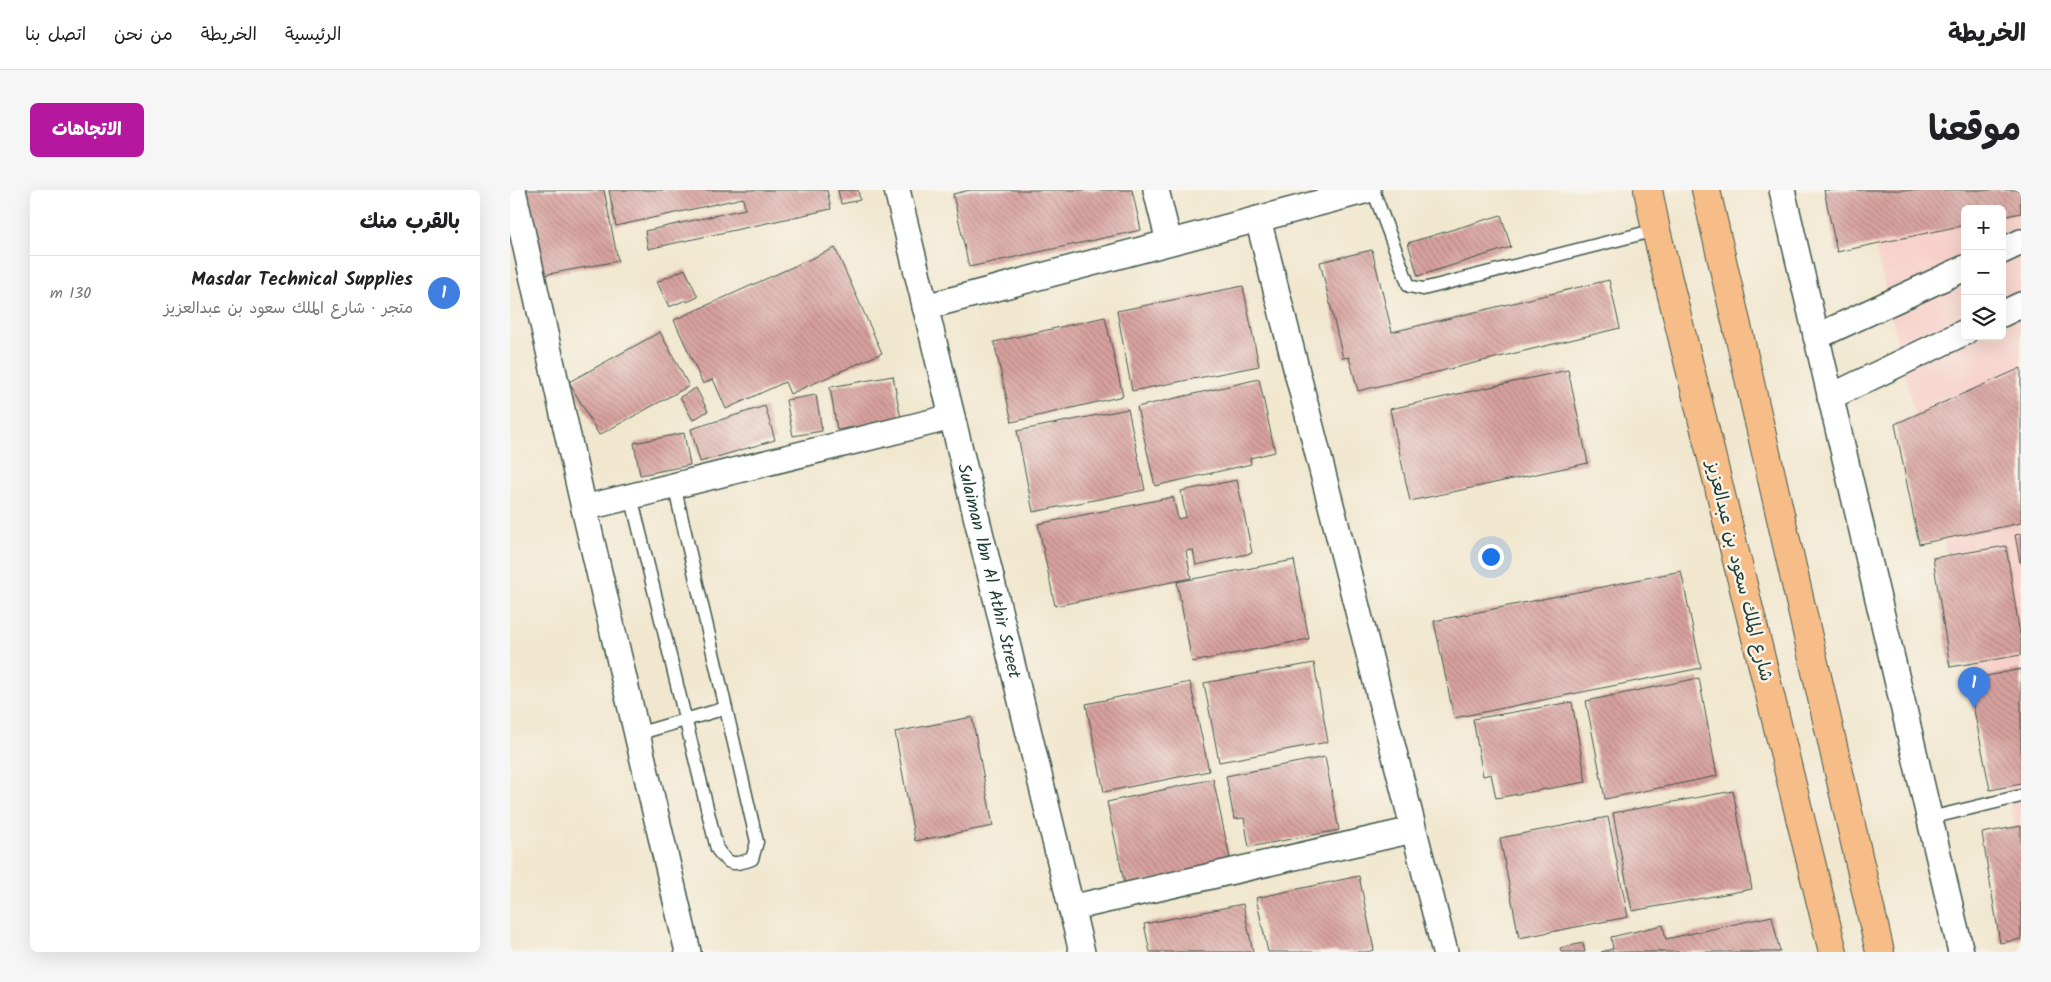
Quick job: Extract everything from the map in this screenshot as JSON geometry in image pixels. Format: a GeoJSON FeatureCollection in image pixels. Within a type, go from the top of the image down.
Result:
{"type":"FeatureCollection","features":[{"type":"Feature","properties":{"kind":"main road","name":"شارع الملك سعود بن عبدالعزيز"},"geometry":{"type":"LineString","coordinates":[[1648,190],[1656,230],[1833,952]]}},
{"type":"Feature","properties":{"kind":"main road"},"geometry":{"type":"LineString","coordinates":[[1706,190],[1880,952]]}},
{"type":"Feature","properties":{"kind":"street"},"geometry":{"type":"LineString","coordinates":[[513,190],[584,508],[688,952]]}},
{"type":"Feature","properties":{"kind":"street","name":"Sulaiman Ibn Al Athir Street"},"geometry":{"type":"LineString","coordinates":[[897,190],[1082,952]]}},
{"type":"Feature","properties":{"kind":"street"},"geometry":{"type":"LineString","coordinates":[[1156,190],[1169,242]]}},
{"type":"Feature","properties":{"kind":"street"},"geometry":{"type":"LineString","coordinates":[[925,307],[1368,190]]}},
{"type":"Feature","properties":{"kind":"street"},"geometry":{"type":"LineString","coordinates":[[1782,190],[1961,952]]}},
{"type":"Feature","properties":{"kind":"street"},"geometry":{"type":"LineString","coordinates":[[1258,219],[1445,952]]}},
{"type":"Feature","properties":{"kind":"street"},"geometry":{"type":"LineString","coordinates":[[2004,250],[2021,242]]}},
{"type":"Feature","properties":{"kind":"street"},"geometry":{"type":"LineString","coordinates":[[1816,337],[1961,270]]}},
{"type":"Feature","properties":{"kind":"street"},"geometry":{"type":"LineString","coordinates":[[2006,312],[2021,305]]}},
{"type":"Feature","properties":{"kind":"street"},"geometry":{"type":"LineString","coordinates":[[1830,397],[1961,334]]}},
{"type":"Feature","properties":{"kind":"street"},"geometry":{"type":"LineString","coordinates":[[584,508],[952,417]]}},
{"type":"Feature","properties":{"kind":"street"},"geometry":{"type":"LineString","coordinates":[[1071,908],[1413,830]]}},
{"type":"Feature","properties":{"kind":"lane"},"geometry":{"type":"LineString","coordinates":[[1373,190],[1409,286],[1423,289],[1656,230]]}},
{"type":"Feature","properties":{"kind":"lane"},"geometry":{"type":"LineString","coordinates":[[631,496],[717,849],[725,860],[732,863],[743,862],[752,859],[757,842],[674,485]]}},
{"type":"Feature","properties":{"kind":"lane"},"geometry":{"type":"LineString","coordinates":[[637,734],[726,708]]}},
{"type":"Feature","properties":{"kind":"lane"},"geometry":{"type":"LineString","coordinates":[[1930,818],[2021,796]]}},
{"type":"Feature","properties":{"kind":"shaded area"},"geometry":{"type":"Polygon","coordinates":[[[1862,190],[2021,190],[2021,849],[1962,619],[1862,190]]]}},
{"type":"Feature","properties":{"kind":"building"},"geometry":{"type":"Polygon","coordinates":[[[522,190],[604,190],[618,261],[538,276],[522,190]]]}},
{"type":"Feature","properties":{"kind":"building"},"geometry":{"type":"Polygon","coordinates":[[[609,190],[827,190],[831,209],[648,249],[645,231],[745,209],[743,198],[616,226],[609,190]]]}},
{"type":"Feature","properties":{"kind":"building"},"geometry":{"type":"Polygon","coordinates":[[[838,190],[858,190],[860,200],[841,204],[838,190]]]}},
{"type":"Feature","properties":{"kind":"building"},"geometry":{"type":"Polygon","coordinates":[[[970,190],[1132,190],[1141,230],[969,267],[953,194],[970,190]]]}},
{"type":"Feature","properties":{"kind":"building"},"geometry":{"type":"Polygon","coordinates":[[[1824,190],[2020,190],[2021,213],[2006,216],[2006,205],[1961,205],[1961,226],[1837,252],[1824,190]]]}},
{"type":"Feature","properties":{"kind":"building"},"geometry":{"type":"Polygon","coordinates":[[[1501,215],[1511,247],[1418,276],[1408,243],[1501,215]]]}},
{"type":"Feature","properties":{"kind":"building"},"geometry":{"type":"Polygon","coordinates":[[[835,248],[882,353],[790,394],[785,382],[726,409],[713,379],[703,384],[674,320],[835,248]]]}},
{"type":"Feature","properties":{"kind":"building"},"geometry":{"type":"Polygon","coordinates":[[[1372,250],[1392,332],[1609,280],[1620,328],[1358,391],[1349,357],[1343,358],[1320,262],[1372,250]]]}},
{"type":"Feature","properties":{"kind":"building"},"geometry":{"type":"Polygon","coordinates":[[[685,269],[698,297],[669,307],[657,282],[685,269]]]}},
{"type":"Feature","properties":{"kind":"building"},"geometry":{"type":"Polygon","coordinates":[[[1243,286],[1259,366],[1132,391],[1117,311],[1243,286]]]}},
{"type":"Feature","properties":{"kind":"building"},"geometry":{"type":"Polygon","coordinates":[[[1105,317],[1123,396],[1012,422],[994,342],[1105,317]]]}},
{"type":"Feature","properties":{"kind":"building"},"geometry":{"type":"Polygon","coordinates":[[[660,332],[689,386],[599,435],[569,382],[660,332]]]}},
{"type":"Feature","properties":{"kind":"building"},"geometry":{"type":"Polygon","coordinates":[[[2021,368],[2021,523],[1919,544],[1895,424],[2021,368]]]}},
{"type":"Feature","properties":{"kind":"building"},"geometry":{"type":"Polygon","coordinates":[[[1568,370],[1588,463],[1410,501],[1390,409],[1568,370]]]}},
{"type":"Feature","properties":{"kind":"building"},"geometry":{"type":"Polygon","coordinates":[[[893,376],[901,419],[837,430],[830,387],[893,376]]]}},
{"type":"Feature","properties":{"kind":"building"},"geometry":{"type":"Polygon","coordinates":[[[1259,379],[1275,452],[1250,458],[1251,464],[1155,486],[1137,407],[1259,379]]]}},
{"type":"Feature","properties":{"kind":"building"},"geometry":{"type":"Polygon","coordinates":[[[696,388],[708,411],[693,420],[680,397],[696,388]]]}},
{"type":"Feature","properties":{"kind":"building"},"geometry":{"type":"Polygon","coordinates":[[[816,395],[822,431],[793,436],[786,400],[816,395]]]}},
{"type":"Feature","properties":{"kind":"building"},"geometry":{"type":"Polygon","coordinates":[[[765,406],[775,440],[700,462],[691,429],[765,406]]]}},
{"type":"Feature","properties":{"kind":"building"},"geometry":{"type":"Polygon","coordinates":[[[1128,409],[1145,490],[1033,512],[1017,431],[1128,409]]]}},
{"type":"Feature","properties":{"kind":"building"},"geometry":{"type":"Polygon","coordinates":[[[684,433],[690,465],[640,475],[634,443],[684,433]]]}},
{"type":"Feature","properties":{"kind":"building"},"geometry":{"type":"Polygon","coordinates":[[[1237,480],[1252,553],[1196,565],[1193,550],[1186,551],[1191,578],[1055,606],[1038,524],[1173,497],[1178,519],[1186,517],[1181,491],[1237,480]]]}},
{"type":"Feature","properties":{"kind":"building"},"geometry":{"type":"Polygon","coordinates":[[[2021,534],[2021,562],[2020,562],[2015,535],[2021,534]]]}},
{"type":"Feature","properties":{"kind":"building"},"geometry":{"type":"Polygon","coordinates":[[[2006,546],[2021,641],[2021,655],[1950,667],[1933,558],[2006,546]]]}},
{"type":"Feature","properties":{"kind":"building"},"geometry":{"type":"Polygon","coordinates":[[[1294,560],[1309,639],[1192,662],[1177,582],[1294,560]]]}},
{"type":"Feature","properties":{"kind":"building"},"geometry":{"type":"Polygon","coordinates":[[[1681,571],[1701,668],[1454,718],[1434,621],[1681,571]]]}},
{"type":"Feature","properties":{"kind":"building"},"geometry":{"type":"Polygon","coordinates":[[[1314,663],[1328,742],[1219,762],[1204,683],[1314,663]]]}},
{"type":"Feature","properties":{"kind":"building"},"geometry":{"type":"Polygon","coordinates":[[[2021,669],[2021,784],[1990,790],[1968,680],[2021,669]]]}},
{"type":"Feature","properties":{"kind":"building"},"geometry":{"type":"Polygon","coordinates":[[[1699,678],[1717,776],[1605,799],[1586,701],[1699,678]]]}},
{"type":"Feature","properties":{"kind":"building"},"geometry":{"type":"Polygon","coordinates":[[[1190,682],[1209,771],[1104,792],[1086,704],[1190,682]]]}},
{"type":"Feature","properties":{"kind":"building"},"geometry":{"type":"Polygon","coordinates":[[[1572,702],[1586,782],[1496,798],[1491,774],[1483,776],[1473,719],[1572,702]]]}},
{"type":"Feature","properties":{"kind":"building"},"geometry":{"type":"Polygon","coordinates":[[[972,717],[993,826],[915,841],[895,732],[972,717]]]}},
{"type":"Feature","properties":{"kind":"building"},"geometry":{"type":"Polygon","coordinates":[[[1325,757],[1339,830],[1249,847],[1244,818],[1234,819],[1226,776],[1325,757]]]}},
{"type":"Feature","properties":{"kind":"building"},"geometry":{"type":"Polygon","coordinates":[[[1213,779],[1231,863],[1125,886],[1107,802],[1213,779]]]}},
{"type":"Feature","properties":{"kind":"building"},"geometry":{"type":"Polygon","coordinates":[[[1733,791],[1752,889],[1632,911],[1613,813],[1733,791]]]}},
{"type":"Feature","properties":{"kind":"building"},"geometry":{"type":"Polygon","coordinates":[[[1608,817],[1628,917],[1519,938],[1500,838],[1608,817]]]}},
{"type":"Feature","properties":{"kind":"building"},"geometry":{"type":"Polygon","coordinates":[[[2021,826],[2021,939],[2000,943],[1982,833],[2021,826]]]}},
{"type":"Feature","properties":{"kind":"building"},"geometry":{"type":"Polygon","coordinates":[[[1359,876],[1374,950],[1366,952],[1268,952],[1256,898],[1359,876]]]}},
{"type":"Feature","properties":{"kind":"building"},"geometry":{"type":"Polygon","coordinates":[[[1243,904],[1253,952],[1150,952],[1144,924],[1243,904]]]}},
{"type":"Feature","properties":{"kind":"building"},"geometry":{"type":"Polygon","coordinates":[[[1772,916],[1780,952],[1601,952],[1613,949],[1611,937],[1663,925],[1666,939],[1772,916]]]}},
{"type":"Feature","properties":{"kind":"building"},"geometry":{"type":"Polygon","coordinates":[[[1583,943],[1585,952],[1561,952],[1560,948],[1583,943]]]}},
{"type":"Feature","properties":{"kind":"place","name":"Masdar Technical Supplies"},"geometry":{"type":"Point","coordinates":[1974,708]}}]}
